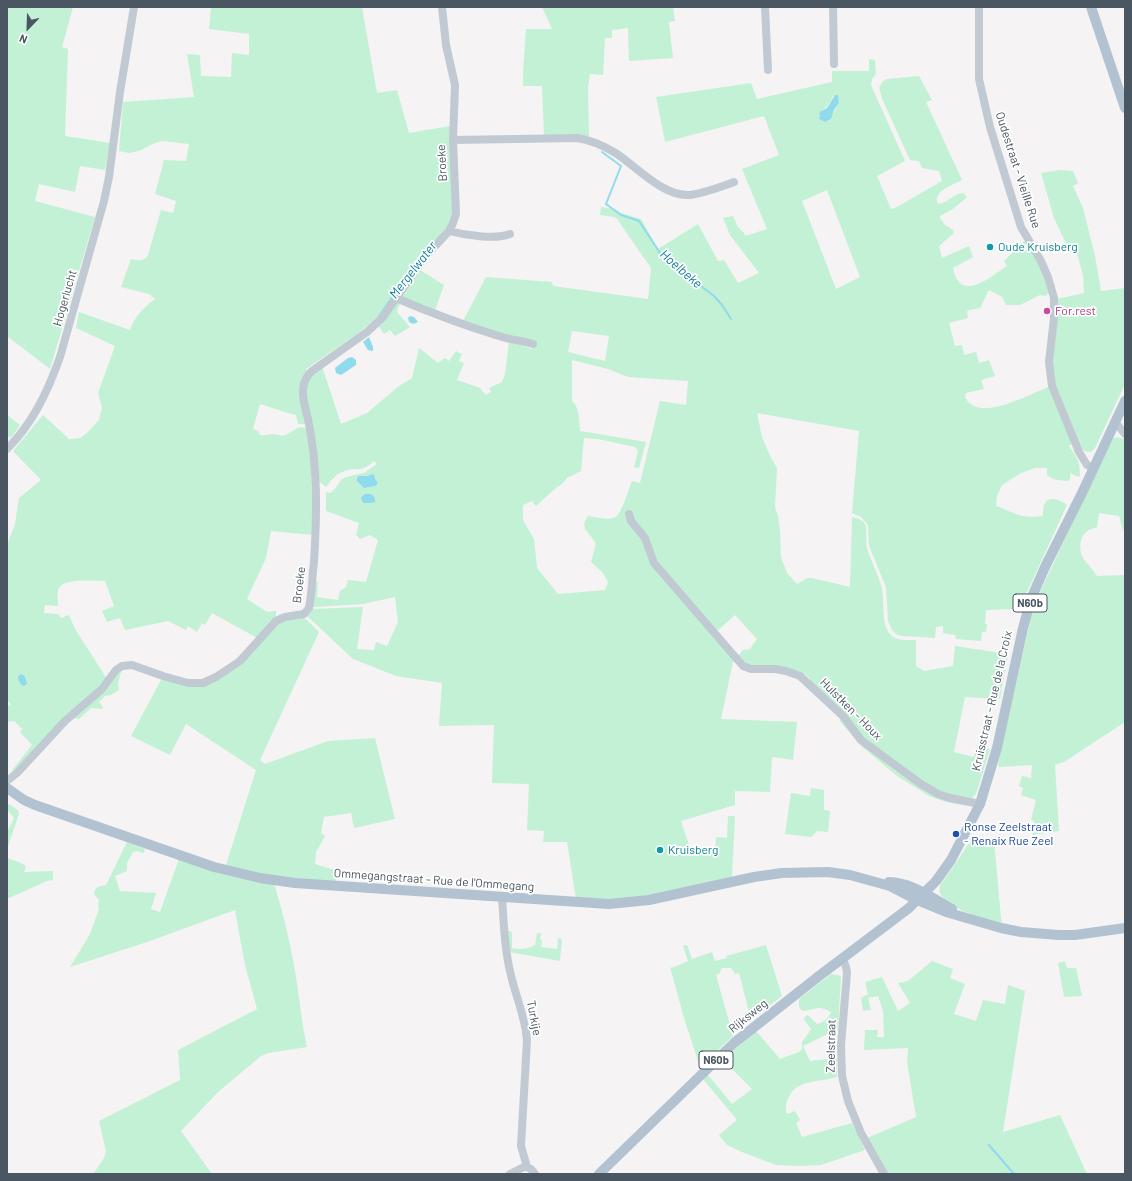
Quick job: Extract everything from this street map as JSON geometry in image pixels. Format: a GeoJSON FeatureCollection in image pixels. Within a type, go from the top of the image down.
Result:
{"type":"FeatureCollection","features":[{"type":"Feature","properties":{"kind":"main road"},"geometry":{"type":"LineString","coordinates":[[1091,7],[1125,108]]}},
{"type":"Feature","properties":{"kind":"main road","name":"Kruisstraat - Rue de la Croix"},"geometry":{"type":"LineString","coordinates":[[925,892],[936,881],[951,860],[980,804],[997,748],[1023,628],[1031,599],[1125,401]]}},
{"type":"Feature","properties":{"kind":"main road","name":"Ommegangstraat - Rue de l'Ommegang"},"geometry":{"type":"LineString","coordinates":[[7,788],[24,800],[51,811],[179,856],[238,873],[275,881],[502,898],[584,903],[629,903],[743,879],[782,873],[828,872],[850,875],[890,886],[917,900],[946,912],[968,918]]}},
{"type":"Feature","properties":{"kind":"main road","name":"Ommegangstraat - Rue de l'Ommegang"},"geometry":{"type":"LineString","coordinates":[[873,881],[896,882],[925,892],[968,918]]}},
{"type":"Feature","properties":{"kind":"main road","name":"Rijksweg"},"geometry":{"type":"LineString","coordinates":[[599,1174],[734,1043],[907,910],[925,892]]}},
{"type":"Feature","properties":{"kind":"main road"},"geometry":{"type":"LineString","coordinates":[[968,918],[1001,928],[1046,935],[1076,935],[1125,928]]}},
{"type":"Feature","properties":{"kind":"street","name":"Hogerlucht"},"geometry":{"type":"LineString","coordinates":[[7,449],[29,423],[53,378],[60,357],[104,201],[134,7]]}},
{"type":"Feature","properties":{"kind":"street","name":"Broeke"},"geometry":{"type":"LineString","coordinates":[[7,781],[65,721],[102,689],[116,670],[122,666],[132,665],[188,683],[203,683],[216,677],[240,660],[276,621],[285,617],[302,615],[308,610],[315,541],[316,505],[314,461],[310,431],[302,394],[303,384],[312,371],[367,332],[383,317],[424,258],[449,231],[456,214],[453,140],[455,85],[446,45],[442,7]]}},
{"type":"Feature","properties":{"kind":"street"},"geometry":{"type":"LineString","coordinates":[[765,7],[768,70]]}},
{"type":"Feature","properties":{"kind":"street"},"geometry":{"type":"LineString","coordinates":[[833,7],[834,64]]}},
{"type":"Feature","properties":{"kind":"street","name":"Oudestraat - Vieille Rue"},"geometry":{"type":"LineString","coordinates":[[980,7],[979,79],[990,127],[1021,227],[1041,261],[1048,277],[1054,298],[1054,318],[1049,362],[1052,386],[1079,452],[1087,465],[1092,468]]}},
{"type":"Feature","properties":{"kind":"street"},"geometry":{"type":"LineString","coordinates":[[453,140],[577,138],[590,140],[615,153],[660,186],[671,192],[687,195],[734,182]]}},
{"type":"Feature","properties":{"kind":"street"},"geometry":{"type":"LineString","coordinates":[[449,231],[462,235],[504,237],[510,234]]}},
{"type":"Feature","properties":{"kind":"street"},"geometry":{"type":"LineString","coordinates":[[396,298],[438,315],[504,338],[532,344]]}},
{"type":"Feature","properties":{"kind":"street"},"geometry":{"type":"LineString","coordinates":[[1115,422],[1125,434]]}},
{"type":"Feature","properties":{"kind":"street","name":"Hulstken - Houx"},"geometry":{"type":"LineString","coordinates":[[629,514],[632,521],[645,538],[654,563],[743,666],[751,669],[775,669],[800,676],[844,717],[862,740],[921,784],[938,794],[980,804]]}},
{"type":"Feature","properties":{"kind":"street","name":"Turkije"},"geometry":{"type":"LineString","coordinates":[[502,898],[506,954],[526,1024],[527,1055],[521,1146],[527,1167]]}},
{"type":"Feature","properties":{"kind":"street","name":"Zeelstraat"},"geometry":{"type":"LineString","coordinates":[[843,959],[847,973],[841,1049],[842,1076],[848,1101],[856,1122],[884,1174]]}},
{"type":"Feature","properties":{"kind":"street"},"geometry":{"type":"LineString","coordinates":[[510,1174],[524,1167],[531,1169],[535,1174]]}},
{"type":"Feature","properties":{"kind":"green space"},"geometry":{"type":"Polygon","coordinates":[[[7,7],[73,7],[62,47],[68,49],[65,136],[110,143],[105,170],[80,166],[75,192],[39,184],[35,201],[95,217],[50,369],[7,336],[7,7]]]}},
{"type":"Feature","properties":{"kind":"green space"},"geometry":{"type":"Polygon","coordinates":[[[211,7],[362,7],[377,93],[397,90],[409,133],[450,126],[453,212],[451,220],[420,270],[444,285],[434,313],[404,300],[398,307],[397,312],[410,327],[395,336],[390,330],[384,334],[379,327],[383,321],[377,317],[360,332],[306,369],[308,372],[299,387],[299,394],[307,424],[298,424],[296,415],[260,404],[253,429],[258,431],[260,435],[273,434],[284,436],[297,428],[302,427],[307,431],[311,465],[313,535],[271,531],[266,558],[247,599],[267,612],[276,611],[276,619],[259,639],[212,613],[205,625],[202,623],[197,632],[188,626],[186,630],[168,621],[125,630],[120,618],[107,622],[102,611],[114,606],[105,581],[87,580],[66,583],[58,590],[58,606],[45,605],[44,613],[58,614],[61,618],[69,615],[75,629],[105,676],[111,679],[118,670],[121,672],[118,684],[119,690],[111,695],[105,696],[99,702],[103,709],[91,708],[79,719],[73,718],[20,774],[12,772],[32,745],[20,732],[22,729],[14,721],[7,722],[7,707],[11,704],[7,700],[7,545],[15,524],[19,498],[41,480],[13,451],[43,415],[69,439],[80,438],[99,420],[102,407],[98,393],[115,346],[76,328],[79,312],[130,330],[140,313],[155,299],[149,294],[121,287],[131,259],[141,260],[148,255],[161,210],[173,213],[176,201],[155,194],[164,160],[186,161],[189,144],[162,141],[139,151],[129,153],[119,151],[123,102],[194,97],[187,54],[200,55],[201,76],[231,77],[232,53],[249,55],[249,34],[209,29],[211,7]]]}},
{"type":"Feature","properties":{"kind":"green space"},"geometry":{"type":"Polygon","coordinates":[[[542,7],[673,7],[675,21],[669,22],[673,58],[629,61],[628,28],[612,30],[612,38],[605,38],[603,75],[590,74],[588,87],[589,136],[544,136],[542,86],[523,86],[526,29],[552,29],[542,7]]]}},
{"type":"Feature","properties":{"kind":"green space"},"geometry":{"type":"Polygon","coordinates":[[[869,59],[875,60],[876,74],[872,79],[871,85],[905,161],[877,176],[891,209],[942,181],[939,171],[922,168],[919,161],[910,160],[883,101],[879,88],[882,82],[887,79],[919,76],[932,100],[926,102],[962,180],[944,189],[938,195],[938,204],[963,193],[967,197],[953,209],[940,216],[945,225],[953,230],[954,233],[939,246],[942,258],[969,246],[973,257],[953,268],[957,279],[962,284],[969,286],[976,285],[1007,266],[1004,261],[1024,241],[1037,256],[1049,291],[1046,296],[1040,295],[1020,305],[1006,305],[1002,297],[989,290],[980,308],[967,311],[968,318],[949,323],[955,346],[962,345],[964,355],[976,352],[979,363],[989,360],[995,376],[981,380],[984,389],[966,393],[965,397],[972,405],[981,408],[993,407],[1020,399],[1053,385],[1053,354],[1058,312],[1057,299],[1084,293],[1083,275],[1076,250],[1069,250],[1054,218],[1041,173],[1060,170],[1073,171],[1078,183],[1073,186],[1083,208],[1095,256],[1101,291],[1125,288],[1125,384],[1095,448],[1091,452],[1086,451],[1079,448],[1074,442],[1069,446],[1078,460],[1080,476],[1078,477],[1070,473],[1070,479],[1068,481],[1057,480],[1047,475],[1047,468],[1035,468],[1021,473],[1002,485],[997,496],[996,506],[1018,515],[1029,517],[1043,516],[1044,504],[1050,499],[1059,500],[1067,505],[1021,605],[1015,606],[1013,609],[986,610],[986,632],[982,632],[981,641],[956,639],[955,635],[943,633],[943,626],[936,627],[935,638],[901,636],[892,630],[888,621],[886,587],[869,546],[868,525],[861,517],[852,513],[859,431],[757,413],[762,437],[777,468],[775,507],[780,531],[781,557],[787,573],[797,584],[807,578],[812,578],[850,587],[852,517],[857,518],[864,522],[866,527],[867,548],[882,589],[884,620],[888,632],[897,639],[916,640],[916,666],[924,671],[953,666],[955,646],[1008,654],[1000,699],[965,697],[954,752],[974,757],[977,746],[990,749],[976,794],[972,798],[958,798],[929,786],[863,739],[808,681],[810,678],[799,671],[798,673],[754,667],[736,659],[733,662],[721,719],[797,722],[793,760],[772,757],[770,792],[735,791],[735,805],[681,821],[692,854],[715,853],[716,837],[727,838],[728,816],[735,816],[732,877],[646,897],[617,901],[576,899],[567,842],[543,842],[544,831],[527,830],[529,784],[492,783],[494,725],[439,726],[442,683],[396,676],[353,659],[306,615],[311,609],[363,607],[357,649],[374,650],[376,642],[387,646],[398,622],[395,597],[363,604],[313,607],[314,582],[318,582],[317,597],[338,600],[340,591],[346,587],[348,580],[366,582],[378,540],[370,535],[360,539],[356,535],[359,523],[326,511],[326,492],[330,493],[335,489],[341,480],[346,477],[364,473],[377,464],[374,461],[362,469],[339,473],[326,487],[318,482],[306,391],[308,381],[322,366],[341,424],[367,413],[399,386],[412,378],[419,348],[438,363],[445,358],[449,361],[456,351],[462,354],[459,361],[464,363],[457,380],[480,388],[486,395],[491,392],[489,388],[502,382],[505,374],[509,342],[532,349],[534,344],[462,323],[486,277],[552,282],[553,286],[648,299],[651,268],[617,219],[614,217],[600,215],[601,207],[614,209],[621,213],[641,219],[658,249],[698,224],[718,261],[724,260],[738,283],[759,273],[730,235],[723,218],[733,216],[738,227],[745,236],[767,229],[742,169],[779,155],[764,116],[665,142],[656,97],[751,83],[757,99],[832,82],[832,71],[869,71],[869,59]],[[838,95],[833,96],[819,116],[820,120],[829,121],[839,103],[838,95]],[[827,190],[802,201],[836,289],[860,277],[827,190]],[[572,331],[568,352],[605,361],[609,336],[572,331]],[[572,360],[572,401],[575,404],[579,415],[580,431],[646,442],[639,468],[634,467],[638,451],[635,447],[598,439],[584,438],[581,471],[567,478],[536,506],[532,501],[523,505],[523,520],[534,539],[537,568],[558,594],[605,590],[608,582],[603,573],[591,562],[596,543],[585,529],[584,523],[588,516],[611,519],[617,516],[620,512],[632,481],[640,483],[660,401],[686,405],[688,381],[628,377],[608,369],[572,360]],[[735,615],[717,631],[738,656],[743,650],[750,649],[757,639],[735,615]]]}},
{"type":"Feature","properties":{"kind":"green space"},"geometry":{"type":"Polygon","coordinates":[[[7,415],[20,425],[11,438],[8,436],[7,438],[7,415]]]}},
{"type":"Feature","properties":{"kind":"green space"},"geometry":{"type":"Polygon","coordinates":[[[1118,437],[1124,439],[1125,444],[1125,531],[1123,530],[1119,516],[1099,513],[1097,527],[1083,535],[1080,546],[1083,558],[1097,576],[1125,575],[1125,722],[1064,762],[1055,765],[1059,831],[1032,835],[1034,821],[1031,820],[1036,800],[1021,795],[1023,788],[1019,786],[1022,776],[1031,778],[1032,765],[999,767],[998,764],[1031,617],[1039,594],[1109,445],[1113,438],[1118,437]]]}},
{"type":"Feature","properties":{"kind":"green space"},"geometry":{"type":"Polygon","coordinates":[[[302,617],[319,632],[260,760],[265,764],[328,741],[375,738],[395,819],[354,828],[351,813],[324,817],[321,833],[325,836],[316,852],[315,864],[334,870],[336,882],[323,884],[225,868],[256,770],[186,724],[170,755],[131,736],[162,678],[205,685],[283,620],[302,617]]]}},
{"type":"Feature","properties":{"kind":"green space"},"geometry":{"type":"Polygon","coordinates":[[[841,718],[918,784],[965,802],[963,805],[946,802],[929,796],[897,776],[860,745],[839,720],[841,718]]]}},
{"type":"Feature","properties":{"kind":"green space"},"geometry":{"type":"Polygon","coordinates":[[[811,788],[824,790],[824,810],[830,811],[828,832],[817,831],[811,837],[785,834],[791,793],[810,796],[811,788]]]}},
{"type":"Feature","properties":{"kind":"green space"},"geometry":{"type":"Polygon","coordinates":[[[7,803],[18,810],[19,814],[7,849],[7,832],[14,818],[7,809],[7,803]]]}},
{"type":"Feature","properties":{"kind":"green space"},"geometry":{"type":"Polygon","coordinates":[[[994,840],[1002,924],[974,915],[952,905],[944,899],[940,892],[941,884],[970,841],[994,840]]]}},
{"type":"Feature","properties":{"kind":"green space"},"geometry":{"type":"Polygon","coordinates":[[[127,842],[145,849],[144,853],[137,851],[133,852],[127,863],[127,871],[115,876],[120,891],[156,893],[151,909],[160,912],[179,859],[274,883],[283,913],[294,965],[307,1047],[268,1053],[261,1056],[218,1092],[181,1131],[212,1174],[93,1174],[104,1158],[106,1151],[99,1121],[180,1080],[178,1050],[257,1009],[245,965],[235,910],[150,941],[70,967],[90,934],[99,909],[99,900],[94,894],[95,890],[99,886],[106,885],[127,842]]]}},
{"type":"Feature","properties":{"kind":"green space"},"geometry":{"type":"Polygon","coordinates":[[[7,858],[26,866],[24,872],[53,871],[53,880],[47,881],[7,899],[7,858]]]}},
{"type":"Feature","properties":{"kind":"green space"},"geometry":{"type":"Polygon","coordinates":[[[507,930],[512,932],[512,948],[515,949],[527,948],[535,945],[537,933],[541,933],[541,947],[557,949],[558,938],[562,939],[560,961],[509,952],[507,930]]]}},
{"type":"Feature","properties":{"kind":"green space"},"geometry":{"type":"Polygon","coordinates":[[[687,945],[692,959],[712,952],[715,961],[727,958],[726,956],[766,945],[782,996],[751,1020],[739,973],[735,974],[731,968],[721,969],[720,973],[716,975],[733,1036],[700,1067],[684,1018],[670,967],[672,968],[688,961],[683,946],[687,945]]]}},
{"type":"Feature","properties":{"kind":"green space"},"geometry":{"type":"Polygon","coordinates":[[[932,961],[953,969],[950,978],[965,984],[954,1014],[976,1021],[983,1000],[1005,1004],[1008,985],[1025,991],[1003,1132],[1060,1115],[1087,1174],[886,1174],[867,1138],[916,1117],[907,1062],[908,1048],[864,1050],[865,1030],[878,1030],[877,1037],[884,1037],[883,1011],[878,996],[868,998],[871,1010],[863,1011],[861,998],[868,994],[865,982],[882,977],[898,1011],[910,1003],[898,983],[908,981],[932,961]]]}},
{"type":"Feature","properties":{"kind":"green space"},"geometry":{"type":"Polygon","coordinates":[[[1065,961],[1067,968],[1076,968],[1082,996],[1064,997],[1058,963],[1065,961]]]}},
{"type":"Feature","properties":{"kind":"green space"},"geometry":{"type":"Polygon","coordinates":[[[831,974],[841,976],[838,1029],[803,1046],[810,1061],[837,1058],[837,1077],[799,1086],[790,1095],[786,1104],[786,1111],[787,1114],[795,1111],[800,1120],[796,1123],[802,1137],[852,1123],[865,1150],[821,1165],[800,1166],[776,1165],[727,1145],[719,1135],[737,1120],[703,1079],[708,1075],[732,1104],[752,1089],[723,1060],[756,1031],[780,1059],[799,1052],[802,1049],[802,1042],[811,1029],[804,1018],[807,1015],[817,1024],[826,1020],[831,1012],[823,1008],[802,1011],[799,1007],[799,999],[831,974]]]}},
{"type":"Feature","properties":{"kind":"water"},"geometry":{"type":"Polygon","coordinates":[[[835,95],[838,95],[839,103],[834,110],[831,119],[825,122],[819,119],[820,112],[827,108],[835,95]]]}},
{"type":"Feature","properties":{"kind":"water"},"geometry":{"type":"Polygon","coordinates":[[[410,316],[414,317],[418,322],[413,324],[409,322],[408,318],[410,316]]]}},
{"type":"Feature","properties":{"kind":"water"},"geometry":{"type":"Polygon","coordinates":[[[369,337],[373,351],[368,350],[363,342],[369,337]]]}},
{"type":"Feature","properties":{"kind":"water"},"geometry":{"type":"Polygon","coordinates":[[[352,357],[356,360],[356,365],[341,375],[336,373],[335,368],[348,358],[352,357]]]}},
{"type":"Feature","properties":{"kind":"water"},"geometry":{"type":"Polygon","coordinates":[[[374,474],[378,483],[375,486],[364,488],[357,481],[359,476],[374,474]]]}},
{"type":"Feature","properties":{"kind":"water"},"geometry":{"type":"Polygon","coordinates":[[[365,494],[372,495],[375,498],[375,502],[364,503],[361,497],[365,494]]]}},
{"type":"Feature","properties":{"kind":"water"},"geometry":{"type":"Polygon","coordinates":[[[22,674],[25,677],[27,684],[24,686],[21,685],[18,678],[19,675],[22,674]]]}},
{"type":"Feature","properties":{"kind":"waterway","name":"Hoelbeke"},"geometry":{"type":"LineString","coordinates":[[602,152],[621,166],[606,204],[621,215],[639,221],[662,256],[714,296],[731,319]]}},
{"type":"Feature","properties":{"kind":"waterway","name":"Mergelwater"},"geometry":{"type":"LineString","coordinates":[[379,316],[407,276]]}},
{"type":"Feature","properties":{"kind":"waterway"},"geometry":{"type":"LineString","coordinates":[[989,1145],[1014,1174]]}},
{"type":"Feature","properties":{"kind":"place","name":"Oude Kruisberg"},"geometry":{"type":"Point","coordinates":[990,247]}},
{"type":"Feature","properties":{"kind":"place","name":"For.rest"},"geometry":{"type":"Point","coordinates":[1047,311]}},
{"type":"Feature","properties":{"kind":"place","name":"Ronse Zeelstraat - Renaix Rue Zeel"},"geometry":{"type":"Point","coordinates":[956,834]}},
{"type":"Feature","properties":{"kind":"place","name":"Kruisberg"},"geometry":{"type":"Point","coordinates":[660,850]}}]}
